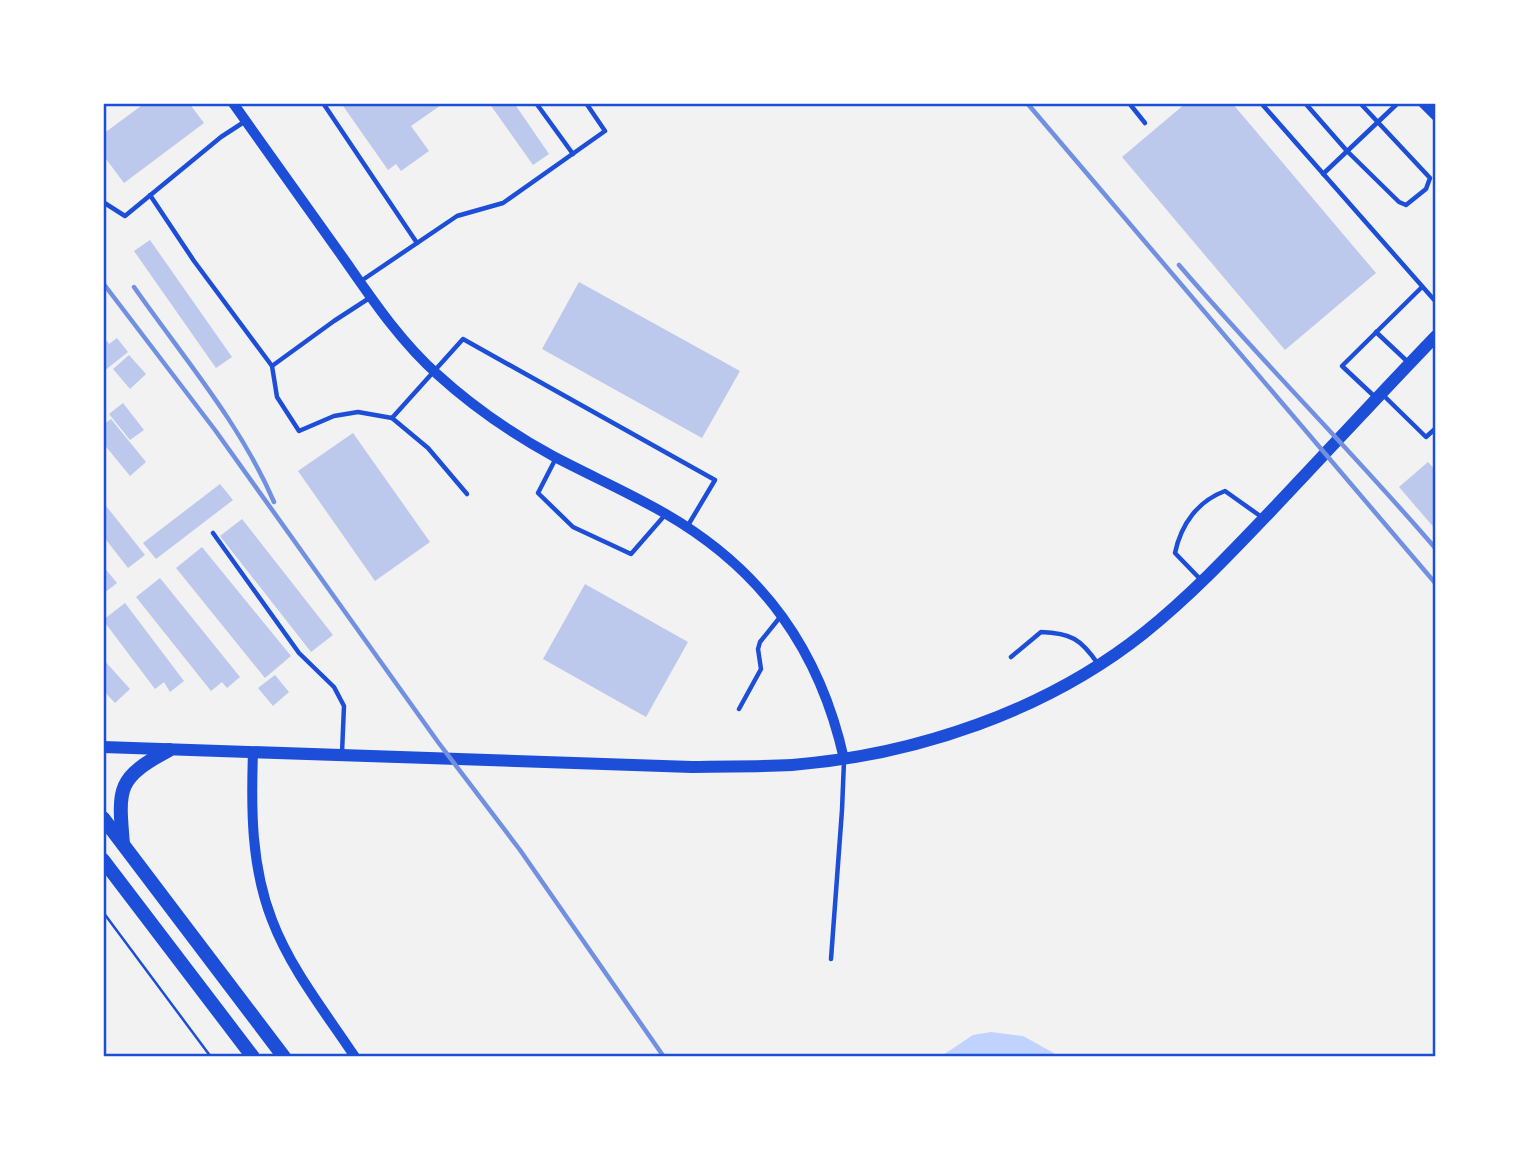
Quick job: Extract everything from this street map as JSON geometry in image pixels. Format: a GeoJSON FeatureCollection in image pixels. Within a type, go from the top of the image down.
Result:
{"type":"FeatureCollection","features":[{"type":"Feature","properties":{"kind":"highway"},"geometry":{"type":"LineString","coordinates":[[124,845],[119,800],[127,781],[140,765],[169,750]]}},
{"type":"Feature","properties":{"kind":"highway"},"geometry":{"type":"LineString","coordinates":[[103,818],[284,1057]]}},
{"type":"Feature","properties":{"kind":"highway"},"geometry":{"type":"LineString","coordinates":[[103,860],[253,1057]]}},
{"type":"Feature","properties":{"kind":"main road"},"geometry":{"type":"LineString","coordinates":[[103,747],[692,767],[793,765],[844,759],[941,737],[979,724],[1059,688],[1142,635],[1202,582],[1264,519],[1436,336]]}},
{"type":"Feature","properties":{"kind":"street"},"geometry":{"type":"LineString","coordinates":[[233,103],[371,298],[418,356],[435,372],[488,415],[557,457],[666,513],[724,554],[751,579],[782,615],[815,668],[836,724],[844,759]]}},
{"type":"Feature","properties":{"kind":"street"},"geometry":{"type":"LineString","coordinates":[[1423,103],[1436,116]]}},
{"type":"Feature","properties":{"kind":"street"},"geometry":{"type":"LineString","coordinates":[[253,752],[253,838],[261,885],[272,921],[307,985],[355,1057]]}},
{"type":"Feature","properties":{"kind":"lane"},"geometry":{"type":"LineString","coordinates":[[323,103],[416,243]]}},
{"type":"Feature","properties":{"kind":"lane"},"geometry":{"type":"LineString","coordinates":[[536,103],[573,154]]}},
{"type":"Feature","properties":{"kind":"lane"},"geometry":{"type":"LineString","coordinates":[[360,282],[457,216],[503,203],[605,131],[586,103]]}},
{"type":"Feature","properties":{"kind":"lane"},"geometry":{"type":"LineString","coordinates":[[1129,103],[1145,122]]}},
{"type":"Feature","properties":{"kind":"lane"},"geometry":{"type":"LineString","coordinates":[[1261,103],[1436,302]]}},
{"type":"Feature","properties":{"kind":"lane"},"geometry":{"type":"LineString","coordinates":[[1305,103],[1347,151],[1399,202],[1406,205],[1426,189],[1430,178],[1360,103]]}},
{"type":"Feature","properties":{"kind":"lane"},"geometry":{"type":"LineString","coordinates":[[1323,174],[1398,103]]}},
{"type":"Feature","properties":{"kind":"lane"},"geometry":{"type":"LineString","coordinates":[[103,202],[125,216],[221,136],[246,121]]}},
{"type":"Feature","properties":{"kind":"lane"},"geometry":{"type":"LineString","coordinates":[[150,195],[194,261],[272,366],[277,397],[299,431],[334,416],[358,412],[392,418],[428,448],[467,494]]}},
{"type":"Feature","properties":{"kind":"lane"},"geometry":{"type":"LineString","coordinates":[[1422,287],[1342,366],[1426,437],[1436,428]]}},
{"type":"Feature","properties":{"kind":"lane"},"geometry":{"type":"LineString","coordinates":[[272,366],[371,298]]}},
{"type":"Feature","properties":{"kind":"lane"},"geometry":{"type":"LineString","coordinates":[[1376,332],[1410,363]]}},
{"type":"Feature","properties":{"kind":"lane"},"geometry":{"type":"LineString","coordinates":[[392,418],[463,339],[715,480],[687,527]]}},
{"type":"Feature","properties":{"kind":"lane"},"geometry":{"type":"LineString","coordinates":[[557,457],[538,493],[573,527],[631,554],[666,513]]}},
{"type":"Feature","properties":{"kind":"lane"},"geometry":{"type":"LineString","coordinates":[[1202,582],[1175,553],[1180,532],[1208,497],[1225,491],[1264,519]]}},
{"type":"Feature","properties":{"kind":"lane"},"geometry":{"type":"LineString","coordinates":[[213,533],[299,653],[334,687],[344,706],[342,754]]}},
{"type":"Feature","properties":{"kind":"lane"},"geometry":{"type":"LineString","coordinates":[[739,709],[761,669],[758,649],[760,642],[782,615]]}},
{"type":"Feature","properties":{"kind":"lane"},"geometry":{"type":"LineString","coordinates":[[1011,657],[1041,632],[1064,633],[1086,645],[1098,665]]}},
{"type":"Feature","properties":{"kind":"lane"},"geometry":{"type":"LineString","coordinates":[[831,959],[844,759]]}},
{"type":"Feature","properties":{"kind":"path"},"geometry":{"type":"LineString","coordinates":[[103,912],[211,1057]]}},
{"type":"Feature","properties":{"kind":"water"},"geometry":{"type":"Polygon","coordinates":[[[991,1032],[1023,1036],[1061,1057],[940,1057],[973,1035],[991,1032]]]}},
{"type":"Feature","properties":{"kind":"building"},"geometry":{"type":"Polygon","coordinates":[[[145,103],[189,103],[204,123],[124,183],[103,155],[103,134],[145,103]]]}},
{"type":"Feature","properties":{"kind":"building"},"geometry":{"type":"Polygon","coordinates":[[[341,103],[444,103],[411,126],[429,151],[401,171],[396,164],[388,170],[341,103]]]}},
{"type":"Feature","properties":{"kind":"building"},"geometry":{"type":"Polygon","coordinates":[[[489,103],[514,103],[549,154],[533,165],[489,103]]]}},
{"type":"Feature","properties":{"kind":"building"},"geometry":{"type":"Polygon","coordinates":[[[1186,103],[1232,103],[1376,273],[1285,350],[1122,157],[1186,103]]]}},
{"type":"Feature","properties":{"kind":"building"},"geometry":{"type":"Polygon","coordinates":[[[150,240],[232,357],[216,368],[134,251],[150,240]]]}},
{"type":"Feature","properties":{"kind":"building"},"geometry":{"type":"Polygon","coordinates":[[[579,282],[740,371],[702,438],[542,349],[579,282]]]}},
{"type":"Feature","properties":{"kind":"building"},"geometry":{"type":"Polygon","coordinates":[[[117,338],[128,352],[103,372],[103,344],[107,341],[109,344],[117,338]]]}},
{"type":"Feature","properties":{"kind":"building"},"geometry":{"type":"Polygon","coordinates":[[[129,355],[146,374],[130,389],[113,369],[129,355]]]}},
{"type":"Feature","properties":{"kind":"building"},"geometry":{"type":"Polygon","coordinates":[[[123,403],[144,430],[130,440],[109,414],[123,403]]]}},
{"type":"Feature","properties":{"kind":"building"},"geometry":{"type":"Polygon","coordinates":[[[111,419],[146,462],[130,476],[103,443],[103,425],[111,419]]]}},
{"type":"Feature","properties":{"kind":"building"},"geometry":{"type":"Polygon","coordinates":[[[353,433],[430,542],[375,581],[298,471],[353,433]]]}},
{"type":"Feature","properties":{"kind":"building"},"geometry":{"type":"Polygon","coordinates":[[[1428,462],[1436,471],[1436,530],[1399,487],[1428,462]]]}},
{"type":"Feature","properties":{"kind":"building"},"geometry":{"type":"Polygon","coordinates":[[[220,484],[233,500],[156,559],[143,543],[220,484]]]}},
{"type":"Feature","properties":{"kind":"building"},"geometry":{"type":"Polygon","coordinates":[[[103,502],[145,555],[128,568],[103,536],[103,502]]]}},
{"type":"Feature","properties":{"kind":"building"},"geometry":{"type":"Polygon","coordinates":[[[242,519],[333,635],[311,652],[220,536],[242,519]]]}},
{"type":"Feature","properties":{"kind":"building"},"geometry":{"type":"Polygon","coordinates":[[[202,547],[291,656],[265,678],[176,568],[202,547]]]}},
{"type":"Feature","properties":{"kind":"building"},"geometry":{"type":"Polygon","coordinates":[[[103,566],[117,583],[103,594],[103,566]]]}},
{"type":"Feature","properties":{"kind":"building"},"geometry":{"type":"Polygon","coordinates":[[[160,578],[240,677],[227,688],[222,682],[211,691],[136,597],[160,578]]]}},
{"type":"Feature","properties":{"kind":"building"},"geometry":{"type":"Polygon","coordinates":[[[585,584],[688,642],[646,717],[543,659],[585,584]]]}},
{"type":"Feature","properties":{"kind":"building"},"geometry":{"type":"Polygon","coordinates":[[[125,603],[184,681],[170,692],[164,682],[155,689],[103,620],[125,603]]]}},
{"type":"Feature","properties":{"kind":"building"},"geometry":{"type":"Polygon","coordinates":[[[103,659],[130,689],[115,703],[103,690],[103,659]]]}},
{"type":"Feature","properties":{"kind":"building"},"geometry":{"type":"Polygon","coordinates":[[[275,675],[289,692],[273,706],[258,688],[275,675]]]}},
{"type":"Feature","properties":{"kind":"railway"},"geometry":{"type":"LineString","coordinates":[[1027,103],[1436,584]]}},
{"type":"Feature","properties":{"kind":"railway"},"geometry":{"type":"LineString","coordinates":[[1179,265],[1436,549]]}},
{"type":"Feature","properties":{"kind":"railway"},"geometry":{"type":"LineString","coordinates":[[103,283],[215,430],[438,742],[520,850],[664,1057]]}},
{"type":"Feature","properties":{"kind":"railway"},"geometry":{"type":"LineString","coordinates":[[134,287],[228,418],[274,502]]}}]}
